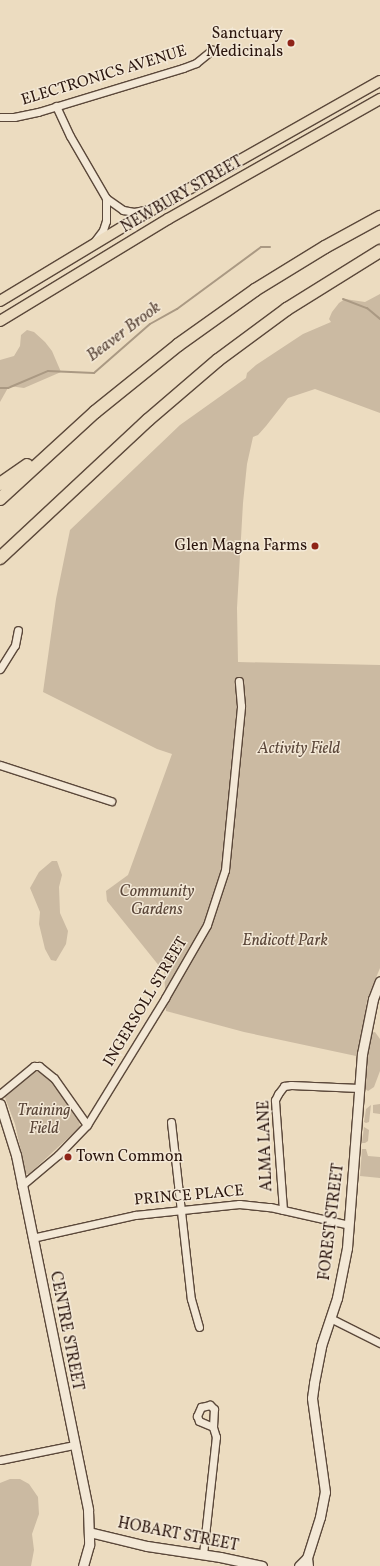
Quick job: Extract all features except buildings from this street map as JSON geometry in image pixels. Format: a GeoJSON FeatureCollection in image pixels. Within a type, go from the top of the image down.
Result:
{"type":"FeatureCollection","features":[{"type":"Feature","properties":{"kind":"highway"},"geometry":{"type":"LineString","coordinates":[[0,499],[122,389],[178,345],[249,294],[325,247],[380,217]]}},
{"type":"Feature","properties":{"kind":"highway"},"geometry":{"type":"LineString","coordinates":[[0,558],[148,420],[218,360],[288,309],[380,251]]}},
{"type":"Feature","properties":{"kind":"highway"},"geometry":{"type":"LineString","coordinates":[[0,484],[69,436]]}},
{"type":"Feature","properties":{"kind":"main road","name":"NEWBURY STREET"},"geometry":{"type":"LineString","coordinates":[[0,301],[156,208],[380,81]]}},
{"type":"Feature","properties":{"kind":"main road","name":"NEWBURY STREET"},"geometry":{"type":"LineString","coordinates":[[0,321],[168,219],[380,100]]}},
{"type":"Feature","properties":{"kind":"main road","name":"FOREST STREET"},"geometry":{"type":"LineString","coordinates":[[299,1566],[308,1562],[325,1492],[312,1398],[316,1366],[343,1272],[349,1225],[359,1088],[366,1027],[374,996],[380,981]]}},
{"type":"Feature","properties":{"kind":"main road","name":"CENTRE STREET"},"geometry":{"type":"LineString","coordinates":[[0,1104],[11,1136],[88,1510],[89,1545],[83,1566]]}},
{"type":"Feature","properties":{"kind":"main road","name":"HOBART STREET"},"geometry":{"type":"LineString","coordinates":[[89,1532],[147,1546],[203,1554],[262,1566]]}},
{"type":"Feature","properties":{"kind":"street","name":"ELECTRONICS AVENUE"},"geometry":{"type":"LineString","coordinates":[[0,117],[14,117],[56,106],[183,68],[196,63],[212,50]]}},
{"type":"Feature","properties":{"kind":"street"},"geometry":{"type":"LineString","coordinates":[[56,106],[70,136],[106,198],[118,207],[128,211],[134,212],[156,208]]}},
{"type":"Feature","properties":{"kind":"street"},"geometry":{"type":"LineString","coordinates":[[89,247],[103,230],[106,221],[106,198]]}},
{"type":"Feature","properties":{"kind":"street"},"geometry":{"type":"LineString","coordinates":[[0,669],[15,645],[18,630]]}},
{"type":"Feature","properties":{"kind":"street","name":"INGERSOLL STREET"},"geometry":{"type":"LineString","coordinates":[[21,1186],[58,1155],[86,1125],[165,998],[207,925],[225,870],[241,706],[239,681]]}},
{"type":"Feature","properties":{"kind":"street"},"geometry":{"type":"LineString","coordinates":[[0,764],[110,801]]}},
{"type":"Feature","properties":{"kind":"street"},"geometry":{"type":"LineString","coordinates":[[0,1094],[34,1066],[39,1066],[54,1078],[86,1125]]}},
{"type":"Feature","properties":{"kind":"street","name":"ALMA LANE"},"geometry":{"type":"LineString","coordinates":[[283,1210],[275,1100],[278,1094],[284,1086],[291,1085],[359,1088]]}},
{"type":"Feature","properties":{"kind":"street"},"geometry":{"type":"LineString","coordinates":[[171,1122],[191,1299],[199,1327]]}},
{"type":"Feature","properties":{"kind":"street","name":"PRINCE PLACE"},"geometry":{"type":"LineString","coordinates":[[32,1238],[127,1216],[253,1204],[349,1225]]}},
{"type":"Feature","properties":{"kind":"street"},"geometry":{"type":"LineString","coordinates":[[330,1318],[380,1343]]}},
{"type":"Feature","properties":{"kind":"street"},"geometry":{"type":"LineString","coordinates":[[203,1554],[216,1437],[213,1428]]}},
{"type":"Feature","properties":{"kind":"street"},"geometry":{"type":"LineString","coordinates":[[0,1460],[74,1445]]}},
{"type":"Feature","properties":{"kind":"green space","name":"Endicott Park"},"geometry":{"type":"Polygon","coordinates":[[[380,294],[380,413],[315,389],[288,398],[258,435],[253,437],[247,464],[243,503],[237,608],[238,662],[380,665],[380,968],[367,1000],[361,1045],[356,1056],[244,1032],[166,1011],[164,969],[160,967],[107,901],[106,891],[128,875],[172,754],[157,749],[43,692],[56,599],[70,530],[180,425],[246,378],[247,373],[256,365],[303,334],[331,322],[329,319],[332,312],[339,303],[345,299],[365,302],[380,294]]]}},
{"type":"Feature","properties":{"kind":"green space"},"geometry":{"type":"Polygon","coordinates":[[[27,330],[34,332],[45,342],[52,351],[61,372],[24,388],[9,386],[0,402],[0,360],[14,356],[20,346],[21,335],[27,330]]]}},
{"type":"Feature","properties":{"kind":"green space"},"geometry":{"type":"Polygon","coordinates":[[[52,861],[57,861],[62,875],[59,887],[60,913],[68,931],[66,944],[56,961],[51,960],[45,949],[39,924],[40,912],[30,888],[39,872],[52,861]]]}},
{"type":"Feature","properties":{"kind":"green space"},"geometry":{"type":"Polygon","coordinates":[[[375,1032],[380,1039],[380,1071],[374,1087],[368,1091],[363,1087],[365,1065],[369,1039],[371,1033],[375,1032]]]}},
{"type":"Feature","properties":{"kind":"green space","name":"Training Field"},"geometry":{"type":"Polygon","coordinates":[[[40,1069],[53,1079],[79,1120],[80,1127],[29,1174],[26,1174],[15,1124],[4,1095],[30,1072],[40,1069]]]}},
{"type":"Feature","properties":{"kind":"green space"},"geometry":{"type":"Polygon","coordinates":[[[380,1104],[380,1114],[373,1113],[373,1105],[380,1104]]]}},
{"type":"Feature","properties":{"kind":"green space"},"geometry":{"type":"Polygon","coordinates":[[[371,1105],[369,1122],[366,1123],[364,1122],[366,1109],[371,1105]]]}},
{"type":"Feature","properties":{"kind":"green space"},"geometry":{"type":"Polygon","coordinates":[[[364,1127],[369,1130],[368,1141],[362,1143],[364,1127]]]}},
{"type":"Feature","properties":{"kind":"green space"},"geometry":{"type":"Polygon","coordinates":[[[362,1149],[366,1149],[368,1156],[380,1157],[380,1178],[360,1176],[362,1149]]]}},
{"type":"Feature","properties":{"kind":"green space"},"geometry":{"type":"Polygon","coordinates":[[[10,1479],[20,1479],[29,1484],[38,1497],[39,1514],[32,1534],[34,1550],[31,1566],[0,1566],[0,1483],[10,1479]]]}},
{"type":"Feature","properties":{"kind":"waterway","name":"Beaver Brook"},"geometry":{"type":"LineString","coordinates":[[0,388],[8,388],[48,371],[94,373],[150,324],[177,309],[261,247],[270,247]]}},
{"type":"Feature","properties":{"kind":"waterway","name":"Beaver Brook"},"geometry":{"type":"LineString","coordinates":[[343,299],[367,308],[380,319]]}},
{"type":"Feature","properties":{"kind":"place","name":"Sanctuary Medicinals"},"geometry":{"type":"Point","coordinates":[291,43]}},
{"type":"Feature","properties":{"kind":"place","name":"Glen Magna Farms"},"geometry":{"type":"Point","coordinates":[315,546]}},
{"type":"Feature","properties":{"kind":"place","name":"Town Common"},"geometry":{"type":"Point","coordinates":[68,1157]}},
{"type":"Feature","properties":{"kind":"park label","name":"Activity Field"},"geometry":{"type":"Point","coordinates":[299,749]}},
{"type":"Feature","properties":{"kind":"park label","name":"Community Gardens"},"geometry":{"type":"Point","coordinates":[157,901]}}]}
